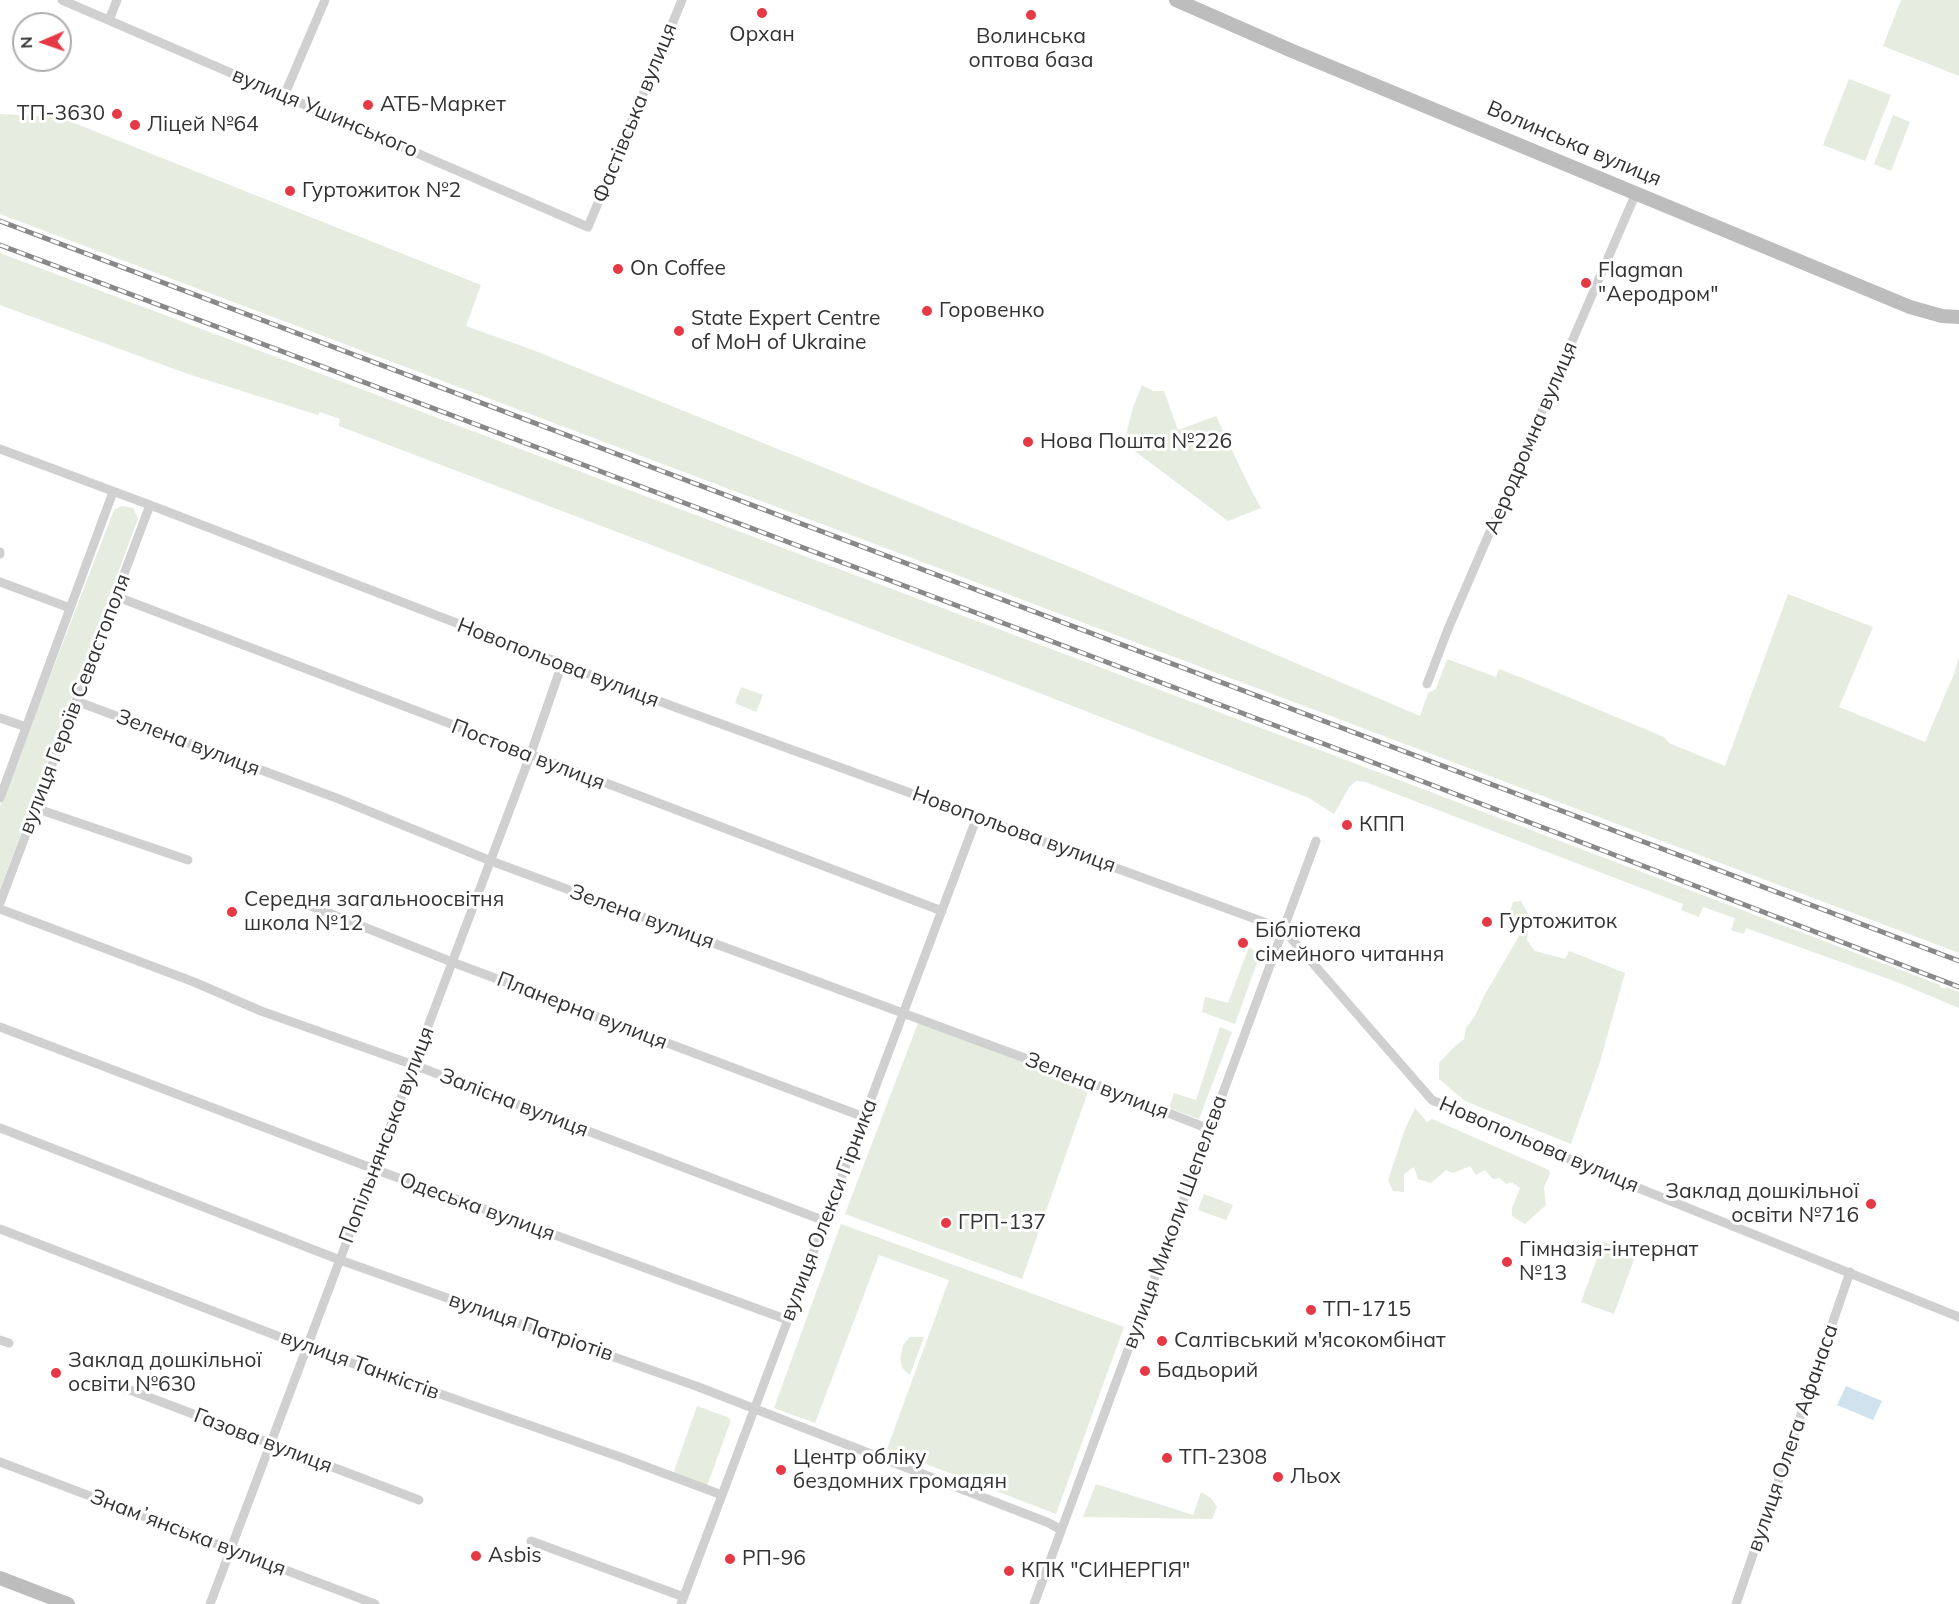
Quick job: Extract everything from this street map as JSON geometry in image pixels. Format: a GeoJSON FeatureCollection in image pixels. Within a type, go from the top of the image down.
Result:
{"type":"FeatureCollection","features":[{"type":"Feature","properties":{"kind":"street","name":"вулиця Ушинського"},"geometry":{"type":"LineString","coordinates":[[62,0],[588,227]]}},
{"type":"Feature","properties":{"kind":"street"},"geometry":{"type":"LineString","coordinates":[[109,20],[117,0]]}},
{"type":"Feature","properties":{"kind":"street"},"geometry":{"type":"LineString","coordinates":[[284,96],[325,0]]}},
{"type":"Feature","properties":{"kind":"street","name":"Фастівська вулиця"},"geometry":{"type":"LineString","coordinates":[[588,227],[682,0]]}},
{"type":"Feature","properties":{"kind":"street","name":"Волинська вулиця"},"geometry":{"type":"LineString","coordinates":[[1176,0],[1290,50],[1910,307],[1942,316],[1959,316]]}},
{"type":"Feature","properties":{"kind":"street","name":"Аеродромна вулиця"},"geometry":{"type":"LineString","coordinates":[[1427,684],[1448,629],[1636,193]]}},
{"type":"Feature","properties":{"kind":"street","name":"Новопольова вулиця"},"geometry":{"type":"LineString","coordinates":[[0,449],[562,664],[1283,929],[1304,956],[1432,1100],[1648,1192],[1959,1317]]}},
{"type":"Feature","properties":{"kind":"street","name":"вулиця Героїв Севастополя"},"geometry":{"type":"LineString","coordinates":[[0,798],[113,492]]}},
{"type":"Feature","properties":{"kind":"street","name":"вулиця Героїв Севастополя"},"geometry":{"type":"LineString","coordinates":[[0,903],[150,505]]}},
{"type":"Feature","properties":{"kind":"street"},"geometry":{"type":"LineString","coordinates":[[0,582],[70,608]]}},
{"type":"Feature","properties":{"kind":"street","name":"Постова вулиця"},"geometry":{"type":"LineString","coordinates":[[115,596],[530,756],[942,911]]}},
{"type":"Feature","properties":{"kind":"street","name":"Попільнянська вулиця"},"geometry":{"type":"LineString","coordinates":[[210,1604],[491,861],[562,664]]}},
{"type":"Feature","properties":{"kind":"street","name":"Зелена вулиця"},"geometry":{"type":"LineString","coordinates":[[76,700],[339,799],[491,861],[1087,1081],[1209,1129]]}},
{"type":"Feature","properties":{"kind":"street"},"geometry":{"type":"LineString","coordinates":[[0,718],[26,728]]}},
{"type":"Feature","properties":{"kind":"street"},"geometry":{"type":"LineString","coordinates":[[36,808],[188,860]]}},
{"type":"Feature","properties":{"kind":"street","name":"вулиця Олекси Гірника"},"geometry":{"type":"LineString","coordinates":[[683,1601],[977,817]]}},
{"type":"Feature","properties":{"kind":"street","name":"вулиця Миколи Шепелєва"},"geometry":{"type":"LineString","coordinates":[[1034,1604],[1316,841]]}},
{"type":"Feature","properties":{"kind":"street","name":"Планерна вулиця"},"geometry":{"type":"LineString","coordinates":[[300,902],[452,962],[864,1117]]}},
{"type":"Feature","properties":{"kind":"street","name":"Залісна вулиця"},"geometry":{"type":"LineString","coordinates":[[0,909],[194,982],[261,1011],[414,1065],[825,1221]]}},
{"type":"Feature","properties":{"kind":"street","name":"Одеська вулиця"},"geometry":{"type":"LineString","coordinates":[[0,1027],[374,1169],[788,1320]]}},
{"type":"Feature","properties":{"kind":"street","name":"вулиця Патріотів"},"geometry":{"type":"LineString","coordinates":[[0,1128],[340,1260],[661,1373],[1050,1523],[1061,1530]]}},
{"type":"Feature","properties":{"kind":"street","name":"вулиця Танкістів"},"geometry":{"type":"LineString","coordinates":[[0,1229],[306,1347],[722,1495]]}},
{"type":"Feature","properties":{"kind":"street","name":"вулиця Олега Афанаса"},"geometry":{"type":"LineString","coordinates":[[1736,1604],[1850,1272]]}},
{"type":"Feature","properties":{"kind":"street","name":"Газова вулиця"},"geometry":{"type":"LineString","coordinates":[[109,1382],[419,1500]]}},
{"type":"Feature","properties":{"kind":"street","name":"Знамʼянська вулиця"},"geometry":{"type":"LineString","coordinates":[[0,1462],[375,1604]]}},
{"type":"Feature","properties":{"kind":"street"},"geometry":{"type":"LineString","coordinates":[[531,1541],[683,1601]]}},
{"type":"Feature","properties":{"kind":"street"},"geometry":{"type":"LineString","coordinates":[[0,1578],[69,1604]]}},
{"type":"Feature","properties":{"kind":"shaded area"},"geometry":{"type":"Polygon","coordinates":[[[1901,0],[1959,0],[1959,76],[1883,46],[1901,0]]]}},
{"type":"Feature","properties":{"kind":"shaded area"},"geometry":{"type":"Polygon","coordinates":[[[1849,79],[1891,95],[1865,161],[1823,145],[1849,79]]]}},
{"type":"Feature","properties":{"kind":"shaded area"},"geometry":{"type":"Polygon","coordinates":[[[0,114],[59,117],[481,285],[466,326],[533,350],[1075,569],[1420,716],[1428,693],[1436,689],[1447,659],[1496,677],[1499,669],[1525,679],[1664,737],[1669,743],[1725,766],[1788,594],[1873,627],[1839,707],[1925,742],[1959,657],[1959,953],[0,214],[0,114]]]}},
{"type":"Feature","properties":{"kind":"shaded area"},"geometry":{"type":"Polygon","coordinates":[[[1893,115],[1910,122],[1891,171],[1874,164],[1893,115]]]}},
{"type":"Feature","properties":{"kind":"shaded area"},"geometry":{"type":"Polygon","coordinates":[[[0,253],[1354,763],[1940,985],[1945,989],[1946,987],[1959,992],[1959,1008],[1897,982],[1746,928],[1744,934],[1731,930],[1735,918],[1703,907],[1699,917],[1681,910],[1683,904],[1365,782],[1356,781],[1350,786],[1334,814],[1309,798],[339,426],[340,419],[320,412],[318,415],[188,374],[0,305],[0,253]]]}},
{"type":"Feature","properties":{"kind":"shaded area"},"geometry":{"type":"Polygon","coordinates":[[[1142,385],[1153,391],[1164,391],[1178,430],[1216,416],[1261,508],[1228,521],[1124,443],[1133,407],[1142,385]]]}},
{"type":"Feature","properties":{"kind":"shaded area"},"geometry":{"type":"Polygon","coordinates":[[[122,506],[133,508],[138,519],[0,890],[0,806],[114,510],[122,506]]]}},
{"type":"Feature","properties":{"kind":"shaded area"},"geometry":{"type":"Polygon","coordinates":[[[741,687],[763,695],[756,712],[735,703],[741,687]]]}},
{"type":"Feature","properties":{"kind":"shaded area"},"geometry":{"type":"Polygon","coordinates":[[[1521,901],[1530,917],[1527,940],[1535,951],[1565,959],[1569,951],[1625,973],[1599,1065],[1571,1144],[1465,1101],[1439,1079],[1439,1063],[1464,1039],[1466,1028],[1522,931],[1523,920],[1509,915],[1513,902],[1521,901]]]}},
{"type":"Feature","properties":{"kind":"shaded area"},"geometry":{"type":"Polygon","coordinates":[[[1249,947],[1260,954],[1235,1024],[1202,1012],[1205,997],[1228,1003],[1249,947]]]}},
{"type":"Feature","properties":{"kind":"shaded area"},"geometry":{"type":"Polygon","coordinates":[[[918,1023],[1090,1086],[1022,1279],[845,1214],[918,1023]]]}},
{"type":"Feature","properties":{"kind":"shaded area"},"geometry":{"type":"Polygon","coordinates":[[[1220,1027],[1232,1032],[1199,1119],[1169,1108],[1174,1093],[1196,1100],[1220,1027]]]}},
{"type":"Feature","properties":{"kind":"shaded area"},"geometry":{"type":"Polygon","coordinates":[[[1415,1108],[1427,1122],[1432,1119],[1549,1170],[1550,1174],[1544,1187],[1546,1205],[1525,1224],[1512,1216],[1512,1208],[1520,1188],[1512,1182],[1506,1184],[1500,1178],[1493,1179],[1485,1170],[1476,1175],[1470,1166],[1453,1173],[1446,1170],[1431,1183],[1418,1179],[1414,1167],[1404,1174],[1404,1192],[1393,1191],[1388,1180],[1405,1129],[1415,1108]]]}},
{"type":"Feature","properties":{"kind":"shaded area"},"geometry":{"type":"Polygon","coordinates":[[[1204,1194],[1233,1205],[1226,1220],[1198,1210],[1204,1194]]]}},
{"type":"Feature","properties":{"kind":"shaded area"},"geometry":{"type":"Polygon","coordinates":[[[841,1224],[1124,1327],[1056,1514],[887,1449],[949,1280],[879,1255],[815,1423],[774,1408],[841,1224]]]}},
{"type":"Feature","properties":{"kind":"shaded area"},"geometry":{"type":"Polygon","coordinates":[[[1603,1242],[1636,1254],[1614,1314],[1581,1302],[1603,1242]]]}},
{"type":"Feature","properties":{"kind":"shaded area"},"geometry":{"type":"Polygon","coordinates":[[[910,1337],[924,1337],[910,1375],[903,1369],[900,1359],[903,1345],[910,1337]]]}},
{"type":"Feature","properties":{"kind":"shaded area"},"geometry":{"type":"Polygon","coordinates":[[[697,1406],[731,1420],[707,1486],[673,1474],[697,1406]]]}},
{"type":"Feature","properties":{"kind":"shaded area"},"geometry":{"type":"Polygon","coordinates":[[[1096,1484],[1193,1515],[1201,1492],[1211,1498],[1217,1507],[1212,1519],[1083,1517],[1096,1484]]]}},
{"type":"Feature","properties":{"kind":"water"},"geometry":{"type":"Polygon","coordinates":[[[1846,1386],[1882,1401],[1873,1420],[1837,1405],[1846,1386]]]}},
{"type":"Feature","properties":{"kind":"railway"},"geometry":{"type":"LineString","coordinates":[[0,221],[1959,961]]}},
{"type":"Feature","properties":{"kind":"railway"},"geometry":{"type":"LineString","coordinates":[[0,245],[1364,759],[1959,987]]}},
{"type":"Feature","properties":{"kind":"place","name":"Орхан"},"geometry":{"type":"Point","coordinates":[762,13]}},
{"type":"Feature","properties":{"kind":"place","name":"Волинська оптова база"},"geometry":{"type":"Point","coordinates":[1031,15]}},
{"type":"Feature","properties":{"kind":"place","name":"АТБ-Маркет"},"geometry":{"type":"Point","coordinates":[368,105]}},
{"type":"Feature","properties":{"kind":"place","name":"ТП-3630"},"geometry":{"type":"Point","coordinates":[117,114]}},
{"type":"Feature","properties":{"kind":"place","name":"Ліцей №64"},"geometry":{"type":"Point","coordinates":[135,125]}},
{"type":"Feature","properties":{"kind":"place","name":"Гуртожиток №2"},"geometry":{"type":"Point","coordinates":[290,191]}},
{"type":"Feature","properties":{"kind":"place","name":"On Coffee"},"geometry":{"type":"Point","coordinates":[618,269]}},
{"type":"Feature","properties":{"kind":"place","name":"Flagman \"Аеродром\""},"geometry":{"type":"Point","coordinates":[1586,283]}},
{"type":"Feature","properties":{"kind":"place","name":"Горовенко"},"geometry":{"type":"Point","coordinates":[927,311]}},
{"type":"Feature","properties":{"kind":"place","name":"State Expert Centre of MoH of Ukraine"},"geometry":{"type":"Point","coordinates":[679,331]}},
{"type":"Feature","properties":{"kind":"place","name":"Нова Пошта №226"},"geometry":{"type":"Point","coordinates":[1028,442]}},
{"type":"Feature","properties":{"kind":"place","name":"КПП"},"geometry":{"type":"Point","coordinates":[1347,825]}},
{"type":"Feature","properties":{"kind":"place","name":"Середня загальноосвітня школа №12"},"geometry":{"type":"Point","coordinates":[232,912]}},
{"type":"Feature","properties":{"kind":"place","name":"Гуртожиток"},"geometry":{"type":"Point","coordinates":[1487,922]}},
{"type":"Feature","properties":{"kind":"place","name":"Бібліотека сімейного читання"},"geometry":{"type":"Point","coordinates":[1243,943]}},
{"type":"Feature","properties":{"kind":"place","name":"Заклад дошкільної освіти №716"},"geometry":{"type":"Point","coordinates":[1871,1204]}},
{"type":"Feature","properties":{"kind":"place","name":"ГРП-137"},"geometry":{"type":"Point","coordinates":[946,1223]}},
{"type":"Feature","properties":{"kind":"place","name":"Гімназія-інтернат №13"},"geometry":{"type":"Point","coordinates":[1507,1262]}},
{"type":"Feature","properties":{"kind":"place","name":"ТП-1715"},"geometry":{"type":"Point","coordinates":[1311,1310]}},
{"type":"Feature","properties":{"kind":"place","name":"Салтівський м'ясокомбінат"},"geometry":{"type":"Point","coordinates":[1162,1341]}},
{"type":"Feature","properties":{"kind":"place","name":"Бадьорий"},"geometry":{"type":"Point","coordinates":[1145,1371]}},
{"type":"Feature","properties":{"kind":"place","name":"Заклад дошкільної освіти №630"},"geometry":{"type":"Point","coordinates":[56,1373]}},
{"type":"Feature","properties":{"kind":"place","name":"ТП-2308"},"geometry":{"type":"Point","coordinates":[1167,1458]}},
{"type":"Feature","properties":{"kind":"place","name":"Центр обліку бездомних громадян"},"geometry":{"type":"Point","coordinates":[781,1470]}},
{"type":"Feature","properties":{"kind":"place","name":"Льох"},"geometry":{"type":"Point","coordinates":[1278,1477]}},
{"type":"Feature","properties":{"kind":"place","name":"Asbis"},"geometry":{"type":"Point","coordinates":[476,1556]}},
{"type":"Feature","properties":{"kind":"place","name":"РП-96"},"geometry":{"type":"Point","coordinates":[730,1559]}},
{"type":"Feature","properties":{"kind":"place","name":"КПК \"СИНЕРГІЯ\""},"geometry":{"type":"Point","coordinates":[1009,1571]}}]}
